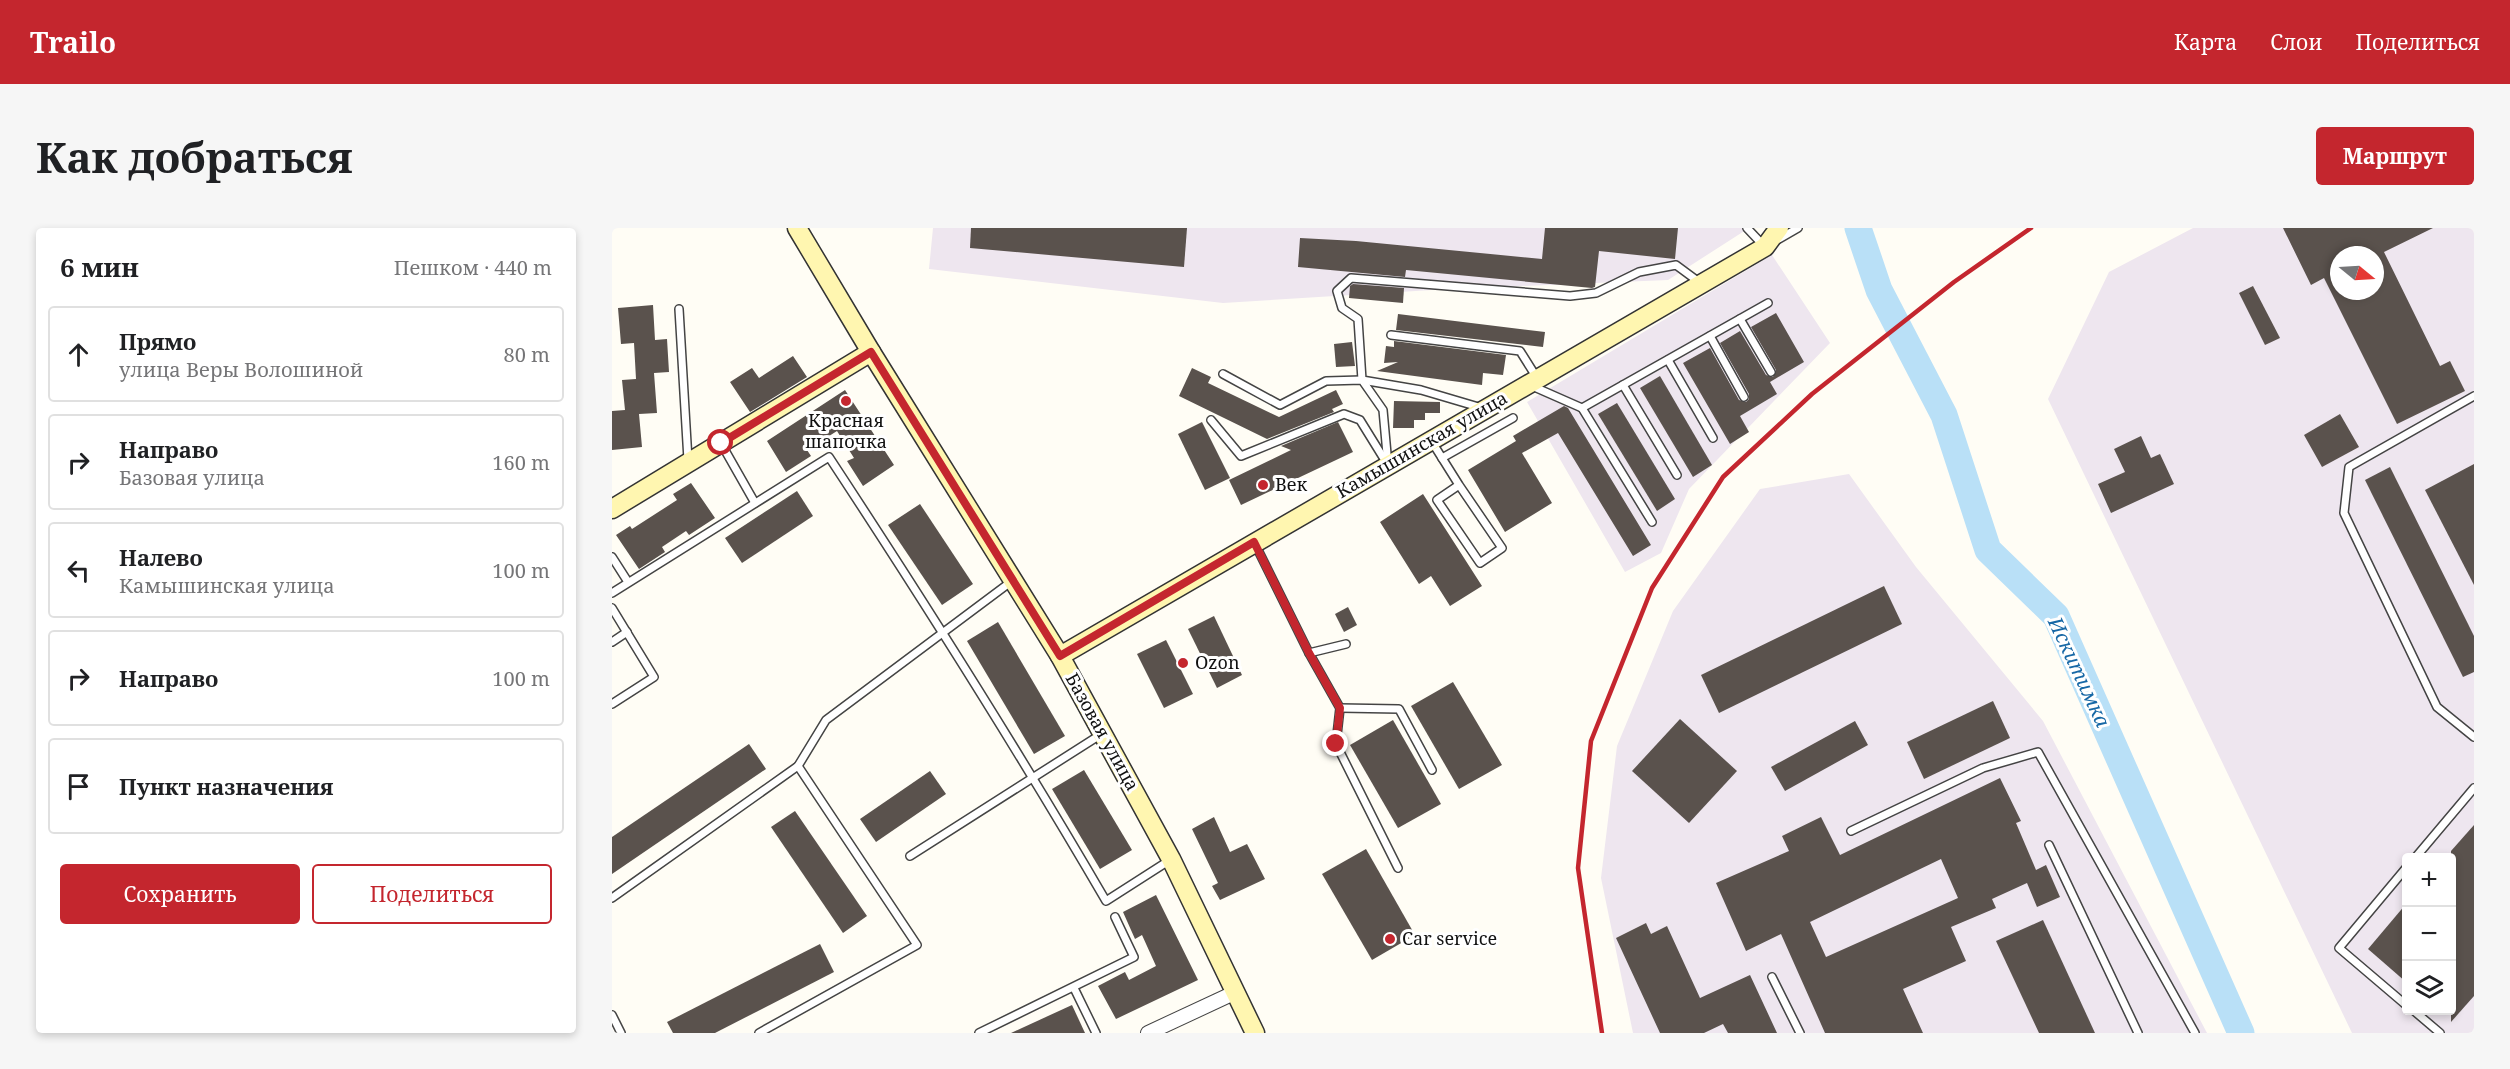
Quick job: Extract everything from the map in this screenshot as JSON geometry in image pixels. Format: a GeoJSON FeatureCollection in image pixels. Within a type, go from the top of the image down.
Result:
{"type":"FeatureCollection","features":[{"type":"Feature","properties":{"kind":"street","name":"Базовая улица"},"geometry":{"type":"LineString","coordinates":[[797,228],[871,352],[1060,656],[1171,859],[1255,1033]]}},
{"type":"Feature","properties":{"kind":"street","name":"Камышинская улица"},"geometry":{"type":"LineString","coordinates":[[1060,656],[1765,247],[1779,228]]}},
{"type":"Feature","properties":{"kind":"street"},"geometry":{"type":"LineString","coordinates":[[612,509],[871,352]]}},
{"type":"Feature","properties":{"kind":"street"},"geometry":{"type":"LineString","coordinates":[[1148,1033],[1163,1030],[1236,992]]}},
{"type":"Feature","properties":{"kind":"lane"},"geometry":{"type":"LineString","coordinates":[[1747,228],[1765,247],[1798,228]]}},
{"type":"Feature","properties":{"kind":"lane"},"geometry":{"type":"LineString","coordinates":[[1388,465],[1383,410],[1362,380],[1358,319],[1342,308],[1337,291],[1351,278],[1570,296],[1596,293],[1639,272],[1676,265],[1701,283]]}},
{"type":"Feature","properties":{"kind":"lane"},"geometry":{"type":"LineString","coordinates":[[1582,408],[1768,303]]}},
{"type":"Feature","properties":{"kind":"lane"},"geometry":{"type":"LineString","coordinates":[[679,309],[688,463]]}},
{"type":"Feature","properties":{"kind":"lane"},"geometry":{"type":"LineString","coordinates":[[1740,319],[1771,372]]}},
{"type":"Feature","properties":{"kind":"lane"},"geometry":{"type":"LineString","coordinates":[[1391,334],[1520,351],[1532,381],[1582,408],[1652,522]]}},
{"type":"Feature","properties":{"kind":"lane"},"geometry":{"type":"LineString","coordinates":[[1710,336],[1744,397]]}},
{"type":"Feature","properties":{"kind":"lane"},"geometry":{"type":"LineString","coordinates":[[1668,360],[1713,438]]}},
{"type":"Feature","properties":{"kind":"lane"},"geometry":{"type":"LineString","coordinates":[[1223,374],[1280,405],[1326,381],[1362,380],[1421,390],[1484,409]]}},
{"type":"Feature","properties":{"kind":"lane"},"geometry":{"type":"LineString","coordinates":[[1623,385],[1677,475]]}},
{"type":"Feature","properties":{"kind":"lane"},"geometry":{"type":"LineString","coordinates":[[2474,396],[2349,467],[2344,513],[2437,707],[2474,737]]}},
{"type":"Feature","properties":{"kind":"lane"},"geometry":{"type":"LineString","coordinates":[[1210,420],[1241,456],[1344,414],[1360,420],[1388,465]]}},
{"type":"Feature","properties":{"kind":"lane"},"geometry":{"type":"LineString","coordinates":[[1442,458],[1513,418]]}},
{"type":"Feature","properties":{"kind":"lane"},"geometry":{"type":"LineString","coordinates":[[1431,440],[1502,548],[1480,563],[1437,500],[1459,485]]}},
{"type":"Feature","properties":{"kind":"lane"},"geometry":{"type":"LineString","coordinates":[[721,443],[755,503]]}},
{"type":"Feature","properties":{"kind":"lane"},"geometry":{"type":"LineString","coordinates":[[612,593],[829,457],[943,631],[1034,776],[1106,901],[1171,859]]}},
{"type":"Feature","properties":{"kind":"lane"},"geometry":{"type":"LineString","coordinates":[[1254,542],[1309,653],[1340,708],[1336,744],[1398,868]]}},
{"type":"Feature","properties":{"kind":"lane"},"geometry":{"type":"LineString","coordinates":[[612,557],[628,582]]}},
{"type":"Feature","properties":{"kind":"lane"},"geometry":{"type":"LineString","coordinates":[[612,898],[798,766],[826,720],[1014,580]]}},
{"type":"Feature","properties":{"kind":"lane"},"geometry":{"type":"LineString","coordinates":[[612,608],[654,677],[612,704]]}},
{"type":"Feature","properties":{"kind":"lane"},"geometry":{"type":"LineString","coordinates":[[612,642],[627,632]]}},
{"type":"Feature","properties":{"kind":"lane"},"geometry":{"type":"LineString","coordinates":[[1309,653],[1346,644]]}},
{"type":"Feature","properties":{"kind":"lane"},"geometry":{"type":"LineString","coordinates":[[1340,708],[1399,709],[1432,770]]}},
{"type":"Feature","properties":{"kind":"lane"},"geometry":{"type":"LineString","coordinates":[[910,856],[1103,733]]}},
{"type":"Feature","properties":{"kind":"lane"},"geometry":{"type":"LineString","coordinates":[[1851,831],[1983,768],[2038,752],[2195,1033]]}},
{"type":"Feature","properties":{"kind":"lane"},"geometry":{"type":"LineString","coordinates":[[759,1033],[917,945],[798,766]]}},
{"type":"Feature","properties":{"kind":"lane"},"geometry":{"type":"LineString","coordinates":[[2419,853],[2474,788]]}},
{"type":"Feature","properties":{"kind":"lane"},"geometry":{"type":"LineString","coordinates":[[2049,845],[2138,1033]]}},
{"type":"Feature","properties":{"kind":"lane"},"geometry":{"type":"LineString","coordinates":[[2402,873],[2339,948],[2402,1002]]}},
{"type":"Feature","properties":{"kind":"lane"},"geometry":{"type":"LineString","coordinates":[[979,1033],[1134,957],[1115,917]]}},
{"type":"Feature","properties":{"kind":"lane"},"geometry":{"type":"LineString","coordinates":[[1772,977],[1800,1033]]}},
{"type":"Feature","properties":{"kind":"lane"},"geometry":{"type":"LineString","coordinates":[[1074,988],[1096,1033]]}},
{"type":"Feature","properties":{"kind":"lane"},"geometry":{"type":"LineString","coordinates":[[612,1015],[621,1033]]}},
{"type":"Feature","properties":{"kind":"lane"},"geometry":{"type":"LineString","coordinates":[[2418,1015],[2440,1033]]}},
{"type":"Feature","properties":{"kind":"shaded area"},"geometry":{"type":"Polygon","coordinates":[[[933,228],[1749,228],[1668,280],[1448,289],[1223,303],[929,269],[933,228]]]}},
{"type":"Feature","properties":{"kind":"shaded area"},"geometry":{"type":"Polygon","coordinates":[[[2193,228],[2474,228],[2474,1033],[2352,1033],[2048,399],[2109,272],[2193,228]]]}},
{"type":"Feature","properties":{"kind":"shaded area"},"geometry":{"type":"Polygon","coordinates":[[[1772,255],[1830,343],[1689,489],[1661,553],[1625,572],[1527,402],[1772,255]]]}},
{"type":"Feature","properties":{"kind":"shaded area"},"geometry":{"type":"Polygon","coordinates":[[[1849,474],[1916,567],[2043,721],[2207,1033],[1633,1033],[1601,878],[1617,746],[1673,611],[1760,489],[1849,474]]]}},
{"type":"Feature","properties":{"kind":"building"},"geometry":{"type":"Polygon","coordinates":[[[971,228],[1187,228],[1184,267],[970,248],[971,228]]]}},
{"type":"Feature","properties":{"kind":"building"},"geometry":{"type":"Polygon","coordinates":[[[1545,228],[1678,228],[1675,259],[1599,251],[1595,287],[1592,288],[1406,270],[1405,277],[1298,267],[1300,238],[1356,241],[1542,259],[1545,228]]]}},
{"type":"Feature","properties":{"kind":"building"},"geometry":{"type":"Polygon","coordinates":[[[2283,228],[2433,228],[2384,252],[2384,246],[2330,246],[2330,290],[2324,278],[2311,285],[2283,228]]]}},
{"type":"Feature","properties":{"kind":"building"},"geometry":{"type":"Polygon","coordinates":[[[2384,252],[2440,366],[2450,361],[2465,391],[2397,424],[2335,300],[2384,300],[2384,252]]]}},
{"type":"Feature","properties":{"kind":"building"},"geometry":{"type":"Polygon","coordinates":[[[1353,284],[1404,288],[1403,303],[1349,298],[1350,286],[1353,284]]]}},
{"type":"Feature","properties":{"kind":"building"},"geometry":{"type":"Polygon","coordinates":[[[2253,286],[2280,338],[2265,345],[2239,293],[2253,286]]]}},
{"type":"Feature","properties":{"kind":"building"},"geometry":{"type":"Polygon","coordinates":[[[653,305],[655,340],[667,339],[669,372],[654,373],[657,413],[639,414],[642,447],[612,450],[612,411],[625,410],[622,380],[636,379],[634,343],[621,344],[618,308],[653,305]]]}},
{"type":"Feature","properties":{"kind":"building"},"geometry":{"type":"Polygon","coordinates":[[[1776,313],[1804,362],[1770,382],[1777,394],[1740,416],[1749,432],[1730,444],[1683,363],[1710,348],[1739,400],[1746,402],[1749,394],[1720,343],[1740,331],[1766,375],[1773,377],[1776,370],[1751,327],[1776,313]]]}},
{"type":"Feature","properties":{"kind":"building"},"geometry":{"type":"Polygon","coordinates":[[[1398,314],[1545,332],[1543,347],[1396,330],[1398,314]]]}},
{"type":"Feature","properties":{"kind":"building"},"geometry":{"type":"Polygon","coordinates":[[[1394,341],[1506,355],[1503,375],[1483,373],[1482,385],[1377,371],[1398,362],[1384,363],[1386,346],[1394,347],[1394,341]]]}},
{"type":"Feature","properties":{"kind":"building"},"geometry":{"type":"Polygon","coordinates":[[[1352,342],[1355,366],[1336,367],[1334,344],[1352,342]]]}},
{"type":"Feature","properties":{"kind":"building"},"geometry":{"type":"Polygon","coordinates":[[[793,356],[807,377],[750,412],[730,382],[752,368],[759,378],[793,356]]]}},
{"type":"Feature","properties":{"kind":"building"},"geometry":{"type":"Polygon","coordinates":[[[1192,368],[1211,377],[1208,383],[1279,417],[1336,390],[1343,404],[1332,409],[1334,412],[1267,439],[1179,396],[1192,368]]]}},
{"type":"Feature","properties":{"kind":"building"},"geometry":{"type":"Polygon","coordinates":[[[1660,376],[1712,465],[1693,477],[1640,388],[1660,376]]]}},
{"type":"Feature","properties":{"kind":"building"},"geometry":{"type":"Polygon","coordinates":[[[845,390],[894,465],[863,486],[847,461],[854,458],[837,431],[807,450],[811,456],[786,472],[767,441],[845,390]]]}},
{"type":"Feature","properties":{"kind":"building"},"geometry":{"type":"Polygon","coordinates":[[[1394,401],[1440,402],[1440,413],[1425,413],[1425,420],[1414,420],[1414,428],[1393,428],[1394,401]]]}},
{"type":"Feature","properties":{"kind":"building"},"geometry":{"type":"Polygon","coordinates":[[[1617,403],[1675,499],[1657,511],[1598,414],[1617,403]]]}},
{"type":"Feature","properties":{"kind":"building"},"geometry":{"type":"Polygon","coordinates":[[[1564,406],[1568,408],[1651,545],[1633,556],[1558,433],[1522,453],[1552,503],[1505,532],[1468,470],[1516,441],[1513,436],[1564,406]]]}},
{"type":"Feature","properties":{"kind":"building"},"geometry":{"type":"Polygon","coordinates":[[[2340,414],[2359,447],[2322,467],[2304,435],[2340,414]]]}},
{"type":"Feature","properties":{"kind":"building"},"geometry":{"type":"Polygon","coordinates":[[[1202,422],[1230,478],[1205,490],[1178,434],[1202,422]]]}},
{"type":"Feature","properties":{"kind":"building"},"geometry":{"type":"Polygon","coordinates":[[[1338,422],[1353,452],[1241,505],[1229,480],[1291,450],[1281,446],[1338,422]]]}},
{"type":"Feature","properties":{"kind":"building"},"geometry":{"type":"Polygon","coordinates":[[[2141,436],[2151,458],[2160,454],[2174,484],[2111,513],[2098,484],[2125,472],[2114,449],[2141,436]]]}},
{"type":"Feature","properties":{"kind":"building"},"geometry":{"type":"Polygon","coordinates":[[[2474,464],[2474,585],[2425,490],[2474,464]]]}},
{"type":"Feature","properties":{"kind":"building"},"geometry":{"type":"Polygon","coordinates":[[[2390,467],[2474,636],[2474,672],[2463,677],[2365,480],[2390,467]]]}},
{"type":"Feature","properties":{"kind":"building"},"geometry":{"type":"Polygon","coordinates":[[[691,483],[715,518],[689,535],[686,531],[662,547],[665,552],[639,569],[616,535],[630,526],[632,529],[677,500],[673,494],[691,483]]]}},
{"type":"Feature","properties":{"kind":"building"},"geometry":{"type":"Polygon","coordinates":[[[797,491],[813,516],[742,563],[725,538],[797,491]]]}},
{"type":"Feature","properties":{"kind":"building"},"geometry":{"type":"Polygon","coordinates":[[[1423,494],[1482,586],[1450,606],[1431,576],[1419,584],[1380,522],[1423,494]]]}},
{"type":"Feature","properties":{"kind":"building"},"geometry":{"type":"Polygon","coordinates":[[[920,504],[973,584],[942,605],[888,525],[920,504]]]}},
{"type":"Feature","properties":{"kind":"building"},"geometry":{"type":"Polygon","coordinates":[[[1884,586],[1902,624],[1719,713],[1701,675],[1884,586]]]}},
{"type":"Feature","properties":{"kind":"building"},"geometry":{"type":"Polygon","coordinates":[[[1348,607],[1357,625],[1344,632],[1335,614],[1348,607]]]}},
{"type":"Feature","properties":{"kind":"building"},"geometry":{"type":"Polygon","coordinates":[[[1214,616],[1242,675],[1217,688],[1188,629],[1214,616]]]}},
{"type":"Feature","properties":{"kind":"building"},"geometry":{"type":"Polygon","coordinates":[[[998,622],[1065,736],[1034,754],[967,641],[998,622]]]}},
{"type":"Feature","properties":{"kind":"building"},"geometry":{"type":"Polygon","coordinates":[[[1166,640],[1193,694],[1164,708],[1137,654],[1166,640]]]}},
{"type":"Feature","properties":{"kind":"building"},"geometry":{"type":"Polygon","coordinates":[[[1453,682],[1502,765],[1459,789],[1411,706],[1453,682]]]}},
{"type":"Feature","properties":{"kind":"building"},"geometry":{"type":"Polygon","coordinates":[[[1993,701],[2010,738],[1924,779],[1907,742],[1993,701]]]}},
{"type":"Feature","properties":{"kind":"building"},"geometry":{"type":"Polygon","coordinates":[[[1680,719],[1737,771],[1689,823],[1632,771],[1680,719]]]}},
{"type":"Feature","properties":{"kind":"building"},"geometry":{"type":"Polygon","coordinates":[[[1393,720],[1441,804],[1398,828],[1350,745],[1393,720]]]}},
{"type":"Feature","properties":{"kind":"building"},"geometry":{"type":"Polygon","coordinates":[[[1855,721],[1868,745],[1785,791],[1771,767],[1855,721]]]}},
{"type":"Feature","properties":{"kind":"building"},"geometry":{"type":"Polygon","coordinates":[[[749,744],[766,769],[612,874],[612,837],[749,744]]]}},
{"type":"Feature","properties":{"kind":"building"},"geometry":{"type":"Polygon","coordinates":[[[1084,770],[1132,850],[1100,869],[1052,789],[1084,770]]]}},
{"type":"Feature","properties":{"kind":"building"},"geometry":{"type":"Polygon","coordinates":[[[930,771],[946,794],[876,842],[860,819],[930,771]]]}},
{"type":"Feature","properties":{"kind":"building"},"geometry":{"type":"Polygon","coordinates":[[[2000,778],[2021,821],[2016,823],[2036,870],[2046,865],[2060,897],[2037,907],[2027,883],[1992,899],[1996,908],[1951,927],[1966,961],[1903,989],[1923,1033],[1825,1033],[1781,934],[1746,951],[1716,883],[1789,851],[1782,836],[1821,817],[1840,855],[2000,778]],[[1941,859],[1810,922],[1826,957],[1958,898],[1941,859]]]}},
{"type":"Feature","properties":{"kind":"building"},"geometry":{"type":"Polygon","coordinates":[[[795,811],[867,916],[843,933],[771,827],[795,811]]]}},
{"type":"Feature","properties":{"kind":"building"},"geometry":{"type":"Polygon","coordinates":[[[1214,817],[1230,852],[1247,844],[1265,879],[1220,900],[1212,886],[1218,883],[1192,829],[1214,817]]]}},
{"type":"Feature","properties":{"kind":"building"},"geometry":{"type":"Polygon","coordinates":[[[2474,825],[2474,996],[2451,1022],[2451,1015],[2456,1015],[2456,853],[2451,853],[2474,825]]]}},
{"type":"Feature","properties":{"kind":"building"},"geometry":{"type":"Polygon","coordinates":[[[1366,849],[1415,935],[1372,960],[1322,874],[1366,849]]]}},
{"type":"Feature","properties":{"kind":"building"},"geometry":{"type":"Polygon","coordinates":[[[1156,895],[1198,980],[1116,1019],[1098,986],[1125,972],[1129,980],[1156,966],[1142,935],[1135,939],[1123,912],[1156,895]]]}},
{"type":"Feature","properties":{"kind":"building"},"geometry":{"type":"Polygon","coordinates":[[[2402,909],[2402,979],[2368,949],[2402,909]]]}},
{"type":"Feature","properties":{"kind":"building"},"geometry":{"type":"Polygon","coordinates":[[[2043,920],[2095,1033],[2039,1033],[1996,941],[2043,920]]]}},
{"type":"Feature","properties":{"kind":"building"},"geometry":{"type":"Polygon","coordinates":[[[1646,923],[1651,934],[1667,926],[1700,998],[1750,975],[1777,1033],[1728,1033],[1723,1024],[1704,1033],[1660,1033],[1616,938],[1646,923]]]}},
{"type":"Feature","properties":{"kind":"building"},"geometry":{"type":"Polygon","coordinates":[[[820,944],[834,972],[715,1033],[673,1033],[667,1022],[820,944]]]}},
{"type":"Feature","properties":{"kind":"building"},"geometry":{"type":"Polygon","coordinates":[[[1072,1005],[1085,1033],[1011,1033],[1072,1005]]]}},
{"type":"Feature","properties":{"kind":"waterway","name":"Искитимка"},"geometry":{"type":"LineString","coordinates":[[1858,228],[1879,290],[1944,415],[1988,550],[2056,616],[2241,1033]]}},
{"type":"Feature","properties":{"kind":"railway"},"geometry":{"type":"LineString","coordinates":[[1602,1033],[1578,868],[1591,741],[1652,588],[1723,477],[1812,394],[1954,282],[2031,228]]}},
{"type":"Feature","properties":{"kind":"place","name":"Красная шапочка"},"geometry":{"type":"Point","coordinates":[846,401]}},
{"type":"Feature","properties":{"kind":"place","name":"Век"},"geometry":{"type":"Point","coordinates":[1263,485]}},
{"type":"Feature","properties":{"kind":"place","name":"Ozon"},"geometry":{"type":"Point","coordinates":[1183,663]}},
{"type":"Feature","properties":{"kind":"place","name":"Car service"},"geometry":{"type":"Point","coordinates":[1390,939]}},
{"type":"Feature","properties":{"kind":"route"},"geometry":{"type":"LineString","coordinates":[[721,443],[871,352],[1060,656],[1254,542],[1309,653],[1340,708],[1336,744]]}}]}
